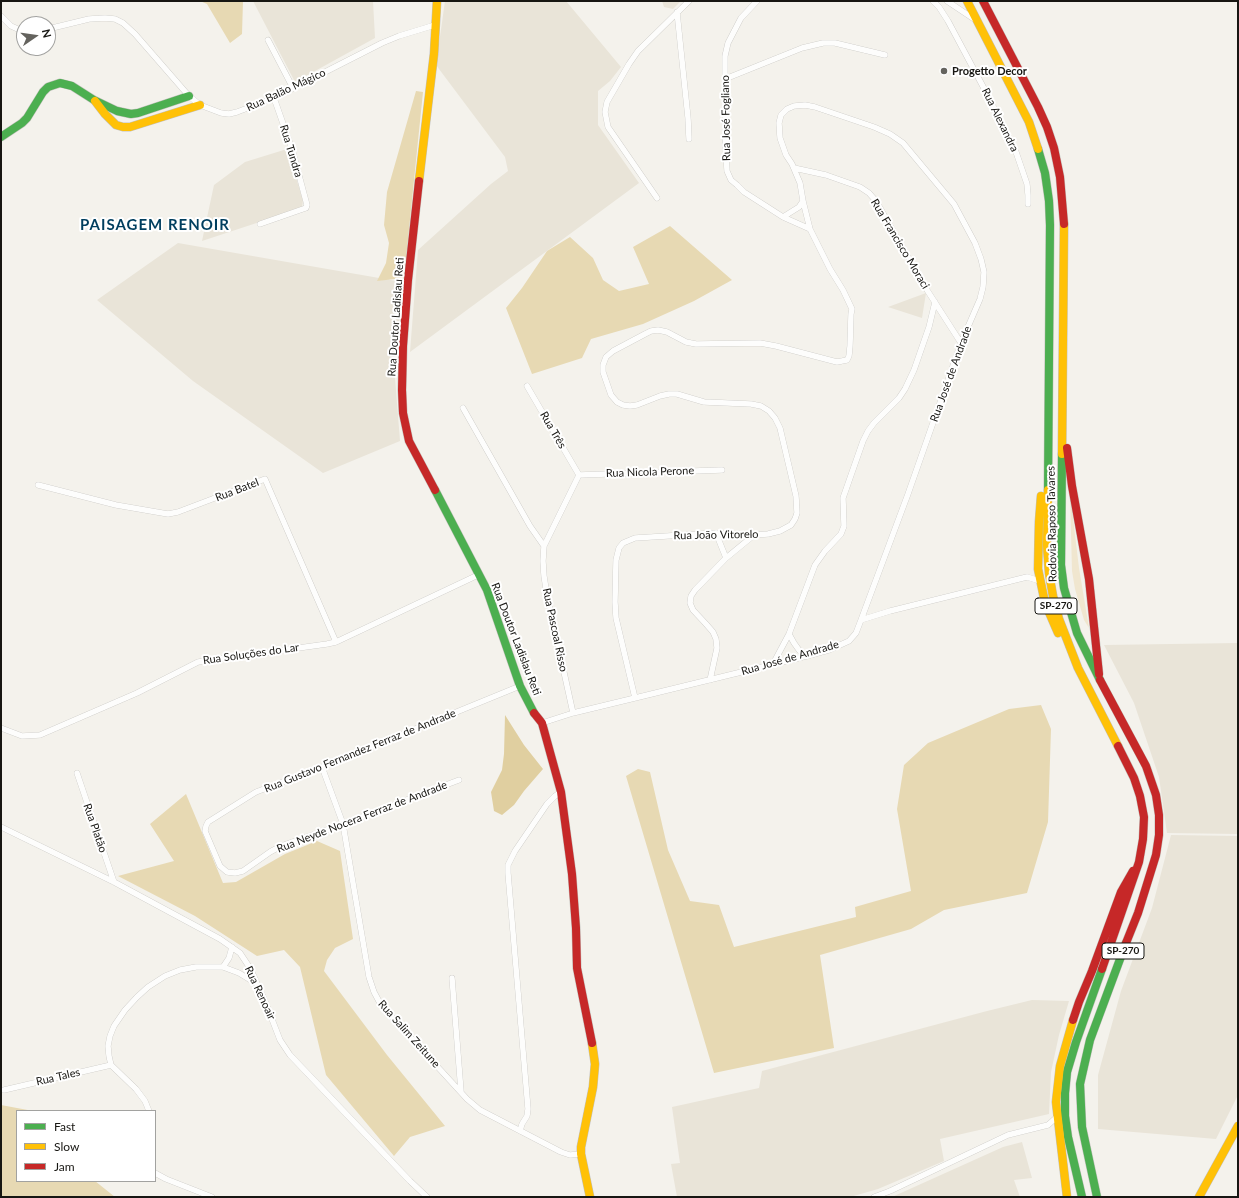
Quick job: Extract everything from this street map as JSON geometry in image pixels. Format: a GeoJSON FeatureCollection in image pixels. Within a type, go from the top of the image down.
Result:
{"type":"FeatureCollection","features":[{"type":"Feature","properties":{"kind":"main road","name":"Rua Doutor Ladislau Reti"},"geometry":{"type":"LineString","coordinates":[[437,1],[434,54],[408,280],[402,346],[403,413],[409,441],[487,590],[520,686],[531,708],[542,723],[561,792],[572,874],[576,928],[576,968],[592,1040],[595,1064],[593,1087],[582,1140],[581,1154],[590,1197]]}},
{"type":"Feature","properties":{"kind":"main road","name":"Rodovia Raposo Tavares"},"geometry":{"type":"LineString","coordinates":[[967,1],[1029,122],[1045,173],[1049,201],[1050,233],[1047,453],[1047,545],[1049,573],[1059,619],[1078,668],[1134,778],[1140,796],[1144,817],[1143,839],[1139,862],[1076,1042],[1067,1072],[1065,1116],[1068,1137],[1082,1197]]}},
{"type":"Feature","properties":{"kind":"main road","name":"Rodovia Raposo Tavares"},"geometry":{"type":"LineString","coordinates":[[983,1],[1048,127],[1060,177],[1065,232],[1061,537],[1061,565],[1064,588],[1078,633],[1099,678],[1146,766],[1156,795],[1159,815],[1159,835],[1156,855],[1138,913],[1090,1040],[1080,1084],[1082,1127],[1097,1197]]}},
{"type":"Feature","properties":{"kind":"main road"},"geometry":{"type":"LineString","coordinates":[[1,137],[27,118],[43,92],[48,87],[60,83],[66,84],[117,111],[131,114],[189,96]]}},
{"type":"Feature","properties":{"kind":"main road"},"geometry":{"type":"LineString","coordinates":[[94,100],[116,125],[123,127],[130,127],[200,105]]}},
{"type":"Feature","properties":{"kind":"main road"},"geometry":{"type":"LineString","coordinates":[[1063,417],[1072,486],[1080,525],[1088,579],[1096,640],[1099,678]]}},
{"type":"Feature","properties":{"kind":"main road"},"geometry":{"type":"LineString","coordinates":[[1047,453],[1041,494],[1039,522],[1038,559],[1040,581],[1047,610],[1078,668]]}},
{"type":"Feature","properties":{"kind":"main road"},"geometry":{"type":"LineString","coordinates":[[1067,1197],[1058,1116],[1057,1096],[1060,1066],[1079,1002],[1092,972],[1121,892],[1139,862]]}},
{"type":"Feature","properties":{"kind":"main road"},"geometry":{"type":"LineString","coordinates":[[1199,1197],[1238,1126]]}},
{"type":"Feature","properties":{"kind":"main road"},"geometry":{"type":"LineString","coordinates":[[1091,1168],[1103,1197]]}},
{"type":"Feature","properties":{"kind":"street"},"geometry":{"type":"LineString","coordinates":[[657,198],[608,127],[605,112],[607,102],[638,51],[689,1]]}},
{"type":"Feature","properties":{"kind":"street","name":"Rua José Fogliano"},"geometry":{"type":"LineString","coordinates":[[757,1],[741,18],[728,43],[725,56],[727,171],[731,180],[744,192],[783,216],[810,229]]}},
{"type":"Feature","properties":{"kind":"street","name":"Rua Alexandra"},"geometry":{"type":"LineString","coordinates":[[933,1],[948,21],[1016,152],[1027,184],[1028,204]]}},
{"type":"Feature","properties":{"kind":"street"},"geometry":{"type":"LineString","coordinates":[[947,1],[976,20]]}},
{"type":"Feature","properties":{"kind":"street"},"geometry":{"type":"LineString","coordinates":[[677,12],[689,139]]}},
{"type":"Feature","properties":{"kind":"street"},"geometry":{"type":"LineString","coordinates":[[1,16],[11,26],[16,28]]}},
{"type":"Feature","properties":{"kind":"street","name":"Rua Balão Mágico"},"geometry":{"type":"LineString","coordinates":[[56,26],[89,19],[105,18],[123,23],[135,34],[189,96],[200,105],[221,114],[229,114],[274,98],[382,43],[435,25]]}},
{"type":"Feature","properties":{"kind":"street"},"geometry":{"type":"LineString","coordinates":[[268,40],[293,88]]}},
{"type":"Feature","properties":{"kind":"street"},"geometry":{"type":"LineString","coordinates":[[725,78],[802,48],[823,43],[835,42],[885,55]]}},
{"type":"Feature","properties":{"kind":"street","name":"Rua Tundra"},"geometry":{"type":"LineString","coordinates":[[260,224],[306,208],[307,205],[292,149],[274,98]]}},
{"type":"Feature","properties":{"kind":"street","name":"Rua José de Andrade"},"geometry":{"type":"LineString","coordinates":[[542,723],[573,713],[829,650],[848,641],[856,633],[862,620],[961,343],[980,299],[983,287],[984,272],[975,243],[954,204],[903,143],[890,134],[874,127],[815,107],[794,106],[787,109],[781,115],[779,123],[780,138],[786,155],[794,168],[800,183],[810,229],[852,309]]}},
{"type":"Feature","properties":{"kind":"street","name":"Rua Francisco Moraci"},"geometry":{"type":"LineString","coordinates":[[794,168],[826,175],[860,187],[869,193],[879,206],[934,302],[961,343]]}},
{"type":"Feature","properties":{"kind":"street"},"geometry":{"type":"LineString","coordinates":[[783,216],[799,207],[803,201]]}},
{"type":"Feature","properties":{"kind":"street"},"geometry":{"type":"LineString","coordinates":[[773,664],[789,634],[815,566],[822,555],[841,534],[844,526],[842,506],[844,492],[863,441],[874,422],[899,398],[906,389],[929,327],[934,302]]}},
{"type":"Feature","properties":{"kind":"street","name":"Rua João Vitorelo"},"geometry":{"type":"LineString","coordinates":[[635,698],[616,618],[616,560],[622,543],[636,538],[716,534],[768,534],[786,529],[791,525],[797,513],[796,496],[780,428],[775,418],[769,411],[761,406],[750,404],[704,402],[677,394],[660,396],[637,405],[623,405],[617,402],[611,395],[603,372],[603,365],[606,357],[613,351],[645,334],[658,330],[667,332],[686,342],[696,344],[760,343],[842,362],[847,360],[849,356],[852,309]]}},
{"type":"Feature","properties":{"kind":"street","name":"Rua Três"},"geometry":{"type":"LineString","coordinates":[[527,386],[579,475]]}},
{"type":"Feature","properties":{"kind":"street"},"geometry":{"type":"LineString","coordinates":[[463,408],[530,526],[544,546]]}},
{"type":"Feature","properties":{"kind":"street","name":"Rua Nicola Perone"},"geometry":{"type":"LineString","coordinates":[[579,475],[722,470]]}},
{"type":"Feature","properties":{"kind":"street","name":"Rua Pascoal Risso"},"geometry":{"type":"LineString","coordinates":[[573,713],[547,595],[542,561],[544,546],[579,475]]}},
{"type":"Feature","properties":{"kind":"street","name":"Rua Batel"},"geometry":{"type":"LineString","coordinates":[[38,485],[116,505],[168,514],[178,512],[265,479],[336,642]]}},
{"type":"Feature","properties":{"kind":"street"},"geometry":{"type":"LineString","coordinates":[[716,534],[726,558]]}},
{"type":"Feature","properties":{"kind":"street"},"geometry":{"type":"LineString","coordinates":[[710,680],[717,648],[716,639],[710,628],[693,610],[690,603],[691,596],[726,558],[754,535]]}},
{"type":"Feature","properties":{"kind":"street"},"geometry":{"type":"LineString","coordinates":[[1027,577],[1034,568],[1038,559]]}},
{"type":"Feature","properties":{"kind":"street","name":"Rua Soluções do Lar"},"geometry":{"type":"LineString","coordinates":[[1,728],[22,736],[40,735],[137,693],[198,662],[336,642],[478,575]]}},
{"type":"Feature","properties":{"kind":"street"},"geometry":{"type":"LineString","coordinates":[[862,620],[890,611],[1027,577],[1040,581]]}},
{"type":"Feature","properties":{"kind":"street"},"geometry":{"type":"LineString","coordinates":[[789,634],[799,650],[807,656]]}},
{"type":"Feature","properties":{"kind":"street","name":"Rua Gustavo Fernandez Ferraz de Andrade"},"geometry":{"type":"LineString","coordinates":[[206,826],[208,822],[256,792],[322,767],[520,686]]}},
{"type":"Feature","properties":{"kind":"street","name":"Rua Salim Zeitune"},"geometry":{"type":"LineString","coordinates":[[322,767],[343,824],[370,985],[381,1005],[467,1099],[480,1110],[561,1152],[570,1155],[581,1154]]}},
{"type":"Feature","properties":{"kind":"street","name":"Rua Platão"},"geometry":{"type":"LineString","coordinates":[[77,774],[114,882]]}},
{"type":"Feature","properties":{"kind":"street","name":"Rua Neyde Nocera Ferraz de Andrade"},"geometry":{"type":"LineString","coordinates":[[206,826],[205,831],[220,866],[227,872],[235,874],[243,871],[276,849],[459,780]]}},
{"type":"Feature","properties":{"kind":"street"},"geometry":{"type":"LineString","coordinates":[[520,1131],[522,1124],[528,1116],[528,1109],[508,865],[515,851],[547,804],[561,792]]}},
{"type":"Feature","properties":{"kind":"street","name":"Rua Renoair"},"geometry":{"type":"LineString","coordinates":[[1,827],[114,882],[220,938],[240,953],[250,968],[280,1040],[290,1055],[427,1197]]}},
{"type":"Feature","properties":{"kind":"street"},"geometry":{"type":"LineString","coordinates":[[223,967],[229,958],[232,947]]}},
{"type":"Feature","properties":{"kind":"street"},"geometry":{"type":"LineString","coordinates":[[148,1110],[145,1101],[136,1089],[111,1065],[108,1046],[110,1036],[114,1026],[124,1010],[148,987],[165,976],[180,970],[196,967],[223,967],[239,973],[257,984]]}},
{"type":"Feature","properties":{"kind":"street"},"geometry":{"type":"LineString","coordinates":[[452,978],[461,1091]]}},
{"type":"Feature","properties":{"kind":"street","name":"Rua Tales"},"geometry":{"type":"LineString","coordinates":[[4,1090],[111,1065]]}},
{"type":"Feature","properties":{"kind":"street"},"geometry":{"type":"LineString","coordinates":[[874,1197],[890,1191],[1008,1135],[1048,1125],[1058,1116]]}},
{"type":"Feature","properties":{"kind":"street"},"geometry":{"type":"LineString","coordinates":[[1048,1125],[1059,1132]]}},
{"type":"Feature","properties":{"kind":"street"},"geometry":{"type":"LineString","coordinates":[[156,1174],[212,1197]]}},
{"type":"Feature","properties":{"kind":"shaded area"},"geometry":{"type":"Polygon","coordinates":[[[200,1],[243,1],[242,34],[230,43],[207,4],[200,1]]]}},
{"type":"Feature","properties":{"kind":"shaded area"},"geometry":{"type":"Polygon","coordinates":[[[253,1],[373,1],[375,38],[295,82],[253,1]]]}},
{"type":"Feature","properties":{"kind":"shaded area"},"geometry":{"type":"Polygon","coordinates":[[[445,1],[566,1],[621,67],[610,81],[598,91],[598,125],[639,183],[410,352],[418,250],[491,184],[508,171],[505,157],[436,65],[445,1]]]}},
{"type":"Feature","properties":{"kind":"shaded area"},"geometry":{"type":"Polygon","coordinates":[[[662,1],[681,1],[673,9],[664,7],[662,1]]]}},
{"type":"Feature","properties":{"kind":"shaded area"},"geometry":{"type":"Polygon","coordinates":[[[416,91],[423,92],[404,278],[377,281],[386,263],[389,243],[384,225],[387,192],[416,91]]]}},
{"type":"Feature","properties":{"kind":"shaded area"},"geometry":{"type":"Polygon","coordinates":[[[287,149],[303,200],[302,208],[202,241],[214,185],[245,162],[287,149]]]}},
{"type":"Feature","properties":{"kind":"shaded area"},"geometry":{"type":"Polygon","coordinates":[[[670,226],[732,280],[694,301],[643,324],[591,339],[582,358],[532,374],[506,308],[522,288],[547,251],[570,237],[593,258],[603,280],[619,291],[649,284],[633,247],[670,226]]]}},
{"type":"Feature","properties":{"kind":"shaded area"},"geometry":{"type":"Polygon","coordinates":[[[178,243],[402,282],[395,378],[400,441],[323,473],[193,381],[97,300],[178,243]]]}},
{"type":"Feature","properties":{"kind":"shaded area"},"geometry":{"type":"Polygon","coordinates":[[[926,293],[922,318],[888,307],[926,293]]]}},
{"type":"Feature","properties":{"kind":"shaded area"},"geometry":{"type":"Polygon","coordinates":[[[1070,493],[1079,568],[1089,628],[1084,620],[1075,589],[1072,571],[1070,493]]]}},
{"type":"Feature","properties":{"kind":"shaded area"},"geometry":{"type":"Polygon","coordinates":[[[1238,643],[1238,834],[1167,833],[1159,777],[1134,703],[1104,645],[1238,643]]]}},
{"type":"Feature","properties":{"kind":"shaded area"},"geometry":{"type":"Polygon","coordinates":[[[1041,705],[1051,729],[1048,822],[1027,893],[944,910],[911,929],[820,955],[834,1048],[714,1073],[626,776],[638,769],[650,772],[668,850],[690,901],[719,905],[734,947],[856,917],[855,907],[911,891],[897,809],[904,765],[928,743],[1009,709],[1041,705]]]}},
{"type":"Feature","properties":{"kind":"shaded area"},"geometry":{"type":"Polygon","coordinates":[[[505,715],[524,745],[543,769],[514,805],[502,815],[494,811],[491,792],[502,770],[505,715]]]}},
{"type":"Feature","properties":{"kind":"shaded area"},"geometry":{"type":"Polygon","coordinates":[[[186,794],[223,883],[236,882],[285,854],[317,841],[340,851],[353,939],[335,948],[327,960],[324,971],[387,1055],[445,1126],[410,1137],[394,1156],[326,1075],[300,967],[284,950],[257,956],[195,916],[118,876],[174,861],[150,824],[186,794]]]}},
{"type":"Feature","properties":{"kind":"shaded area"},"geometry":{"type":"Polygon","coordinates":[[[1171,835],[1238,836],[1238,1095],[1216,1139],[1098,1129],[1098,1075],[1121,991],[1152,908],[1171,835]]]}},
{"type":"Feature","properties":{"kind":"shaded area"},"geometry":{"type":"Polygon","coordinates":[[[1032,1000],[1069,1001],[1059,1035],[1051,1072],[1049,1114],[940,1139],[944,1161],[878,1189],[850,1197],[677,1197],[671,1164],[680,1163],[672,1107],[759,1088],[762,1071],[1032,1000]]]}},
{"type":"Feature","properties":{"kind":"shaded area"},"geometry":{"type":"Polygon","coordinates":[[[1,1105],[28,1110],[16,1110],[16,1182],[96,1182],[115,1197],[1,1197],[1,1105]]]}},
{"type":"Feature","properties":{"kind":"shaded area"},"geometry":{"type":"Polygon","coordinates":[[[1022,1142],[1032,1178],[1014,1180],[1020,1197],[892,1197],[1003,1147],[1022,1142]]]}},
{"type":"Feature","properties":{"kind":"traffic: fast"},"geometry":{"type":"LineString","coordinates":[[1,137],[27,118],[43,92],[48,87],[60,83],[72,86],[94,100],[117,111],[131,114],[189,96]]}},
{"type":"Feature","properties":{"kind":"traffic: fast"},"geometry":{"type":"LineString","coordinates":[[1038,149],[1045,173],[1049,201],[1050,225],[1048,490]]}},
{"type":"Feature","properties":{"kind":"traffic: fast"},"geometry":{"type":"LineString","coordinates":[[1062,454],[1061,565],[1064,588],[1077,633],[1100,680]]}},
{"type":"Feature","properties":{"kind":"traffic: fast"},"geometry":{"type":"LineString","coordinates":[[435,490],[487,590],[520,686],[534,713]]}},
{"type":"Feature","properties":{"kind":"traffic: fast"},"geometry":{"type":"LineString","coordinates":[[1097,1197],[1082,1127],[1080,1084],[1090,1040],[1126,943]]}},
{"type":"Feature","properties":{"kind":"traffic: fast"},"geometry":{"type":"LineString","coordinates":[[1082,1197],[1068,1137],[1065,1116],[1065,1093],[1067,1072],[1102,969]]}},
{"type":"Feature","properties":{"kind":"traffic: slow"},"geometry":{"type":"LineString","coordinates":[[419,181],[434,54],[437,1]]}},
{"type":"Feature","properties":{"kind":"traffic: slow"},"geometry":{"type":"LineString","coordinates":[[967,1],[1029,122],[1038,149]]}},
{"type":"Feature","properties":{"kind":"traffic: slow"},"geometry":{"type":"LineString","coordinates":[[95,101],[116,125],[123,127],[130,127],[200,105]]}},
{"type":"Feature","properties":{"kind":"traffic: slow"},"geometry":{"type":"LineString","coordinates":[[1062,454],[1064,224]]}},
{"type":"Feature","properties":{"kind":"traffic: slow"},"geometry":{"type":"LineString","coordinates":[[1048,490],[1047,545],[1049,573],[1059,619],[1078,668],[1118,746]]}},
{"type":"Feature","properties":{"kind":"traffic: slow"},"geometry":{"type":"LineString","coordinates":[[1041,496],[1038,569],[1045,603],[1058,633]]}},
{"type":"Feature","properties":{"kind":"traffic: slow"},"geometry":{"type":"LineString","coordinates":[[1067,1197],[1056,1102],[1060,1066],[1073,1020]]}},
{"type":"Feature","properties":{"kind":"traffic: slow"},"geometry":{"type":"LineString","coordinates":[[590,1197],[581,1154],[581,1147],[593,1087],[595,1064],[592,1043]]}},
{"type":"Feature","properties":{"kind":"traffic: slow"},"geometry":{"type":"LineString","coordinates":[[1199,1197],[1238,1126]]}},
{"type":"Feature","properties":{"kind":"traffic: jam"},"geometry":{"type":"LineString","coordinates":[[983,1],[1047,127],[1054,148],[1060,177],[1064,224]]}},
{"type":"Feature","properties":{"kind":"traffic: jam"},"geometry":{"type":"LineString","coordinates":[[419,181],[408,280],[403,346],[403,413],[409,441],[435,490]]}},
{"type":"Feature","properties":{"kind":"traffic: jam"},"geometry":{"type":"LineString","coordinates":[[1067,448],[1072,486],[1089,579],[1099,674]]}},
{"type":"Feature","properties":{"kind":"traffic: jam"},"geometry":{"type":"LineString","coordinates":[[1100,680],[1146,766],[1156,795],[1159,815],[1159,835],[1156,855],[1138,913],[1126,943]]}},
{"type":"Feature","properties":{"kind":"traffic: jam"},"geometry":{"type":"LineString","coordinates":[[534,713],[542,723],[561,792],[572,874],[577,968],[592,1043]]}},
{"type":"Feature","properties":{"kind":"traffic: jam"},"geometry":{"type":"LineString","coordinates":[[1102,969],[1139,862],[1143,839],[1144,817],[1140,796],[1134,778],[1118,746]]}},
{"type":"Feature","properties":{"kind":"traffic: jam"},"geometry":{"type":"LineString","coordinates":[[1073,1020],[1121,892],[1133,871]]}},
{"type":"Feature","properties":{"kind":"place","name":"Progetto Decor"},"geometry":{"type":"Point","coordinates":[944,71]}},
{"type":"Feature","properties":{"kind":"district","name":"PAISAGEM RENOIR"},"geometry":{"type":"Point","coordinates":[155,225]}}]}
